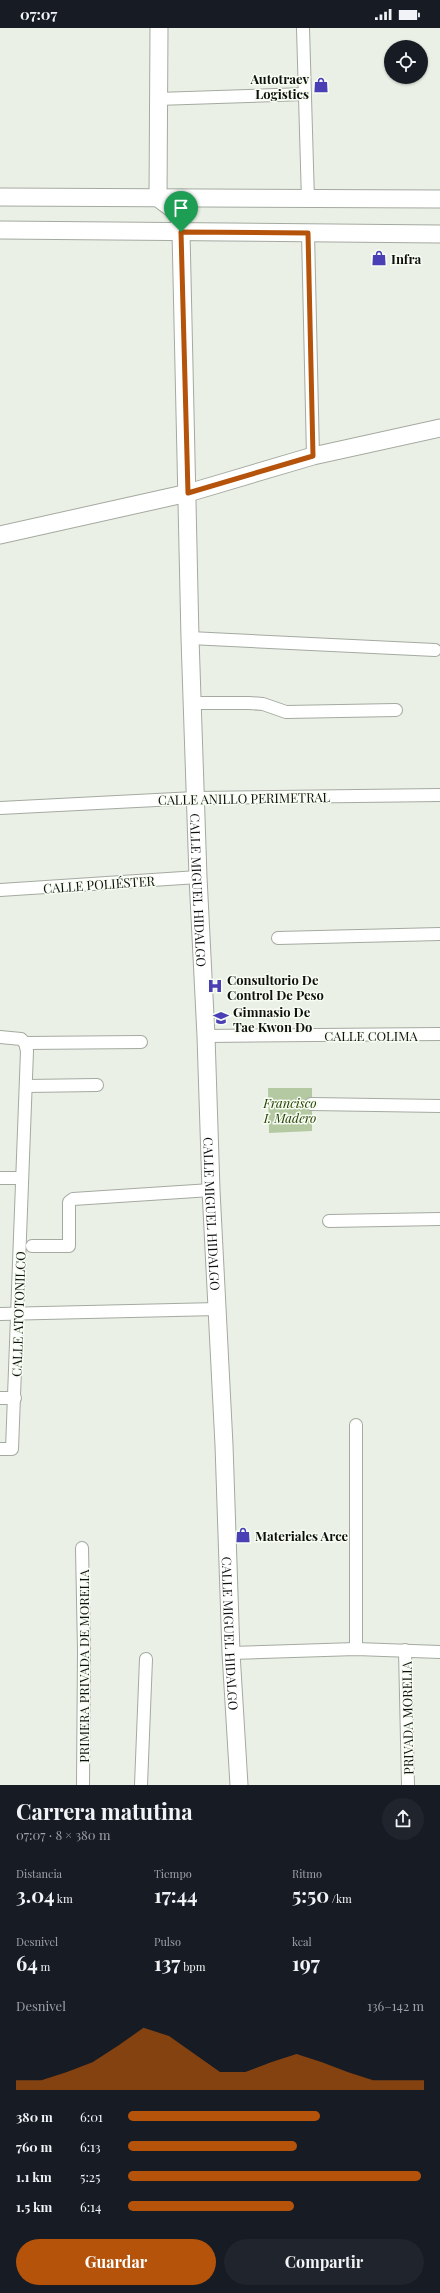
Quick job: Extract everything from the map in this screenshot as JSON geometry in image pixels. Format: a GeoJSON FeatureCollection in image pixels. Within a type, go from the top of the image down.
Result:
{"type":"FeatureCollection","features":[{"type":"Feature","properties":{"kind":"main road"},"geometry":{"type":"LineString","coordinates":[[158,198],[157,99],[159,28]]}},
{"type":"Feature","properties":{"kind":"main road"},"geometry":{"type":"LineString","coordinates":[[0,197],[308,200],[440,199]]}},
{"type":"Feature","properties":{"kind":"main road","name":"CALLE MIGUEL HIDALGO"},"geometry":{"type":"LineString","coordinates":[[158,198],[174,208],[180,215],[181,232],[195,798],[206,1036],[211,1190],[218,1309],[239,1785]]}},
{"type":"Feature","properties":{"kind":"main road"},"geometry":{"type":"LineString","coordinates":[[0,230],[440,234]]}},
{"type":"Feature","properties":{"kind":"main road"},"geometry":{"type":"LineString","coordinates":[[0,535],[188,493],[313,456],[440,428]]}},
{"type":"Feature","properties":{"kind":"main road"},"geometry":{"type":"LineString","coordinates":[[0,527],[188,493]]}},
{"type":"Feature","properties":{"kind":"street"},"geometry":{"type":"LineString","coordinates":[[304,28],[308,200]]}},
{"type":"Feature","properties":{"kind":"street"},"geometry":{"type":"LineString","coordinates":[[157,99],[305,94]]}},
{"type":"Feature","properties":{"kind":"street"},"geometry":{"type":"LineString","coordinates":[[308,233],[313,456]]}},
{"type":"Feature","properties":{"kind":"street"},"geometry":{"type":"LineString","coordinates":[[190,638],[435,650]]}},
{"type":"Feature","properties":{"kind":"street"},"geometry":{"type":"LineString","coordinates":[[192,703],[249,702],[263,704],[286,712],[396,710]]}},
{"type":"Feature","properties":{"kind":"street","name":"CALLE ANILLO PERIMETRAL"},"geometry":{"type":"LineString","coordinates":[[0,808],[195,798],[440,795]]}},
{"type":"Feature","properties":{"kind":"street","name":"CALLE POLIÉSTER"},"geometry":{"type":"LineString","coordinates":[[0,890],[198,877]]}},
{"type":"Feature","properties":{"kind":"street"},"geometry":{"type":"LineString","coordinates":[[278,938],[440,934]]}},
{"type":"Feature","properties":{"kind":"street","name":"CALLE COLIMA"},"geometry":{"type":"LineString","coordinates":[[206,1036],[440,1034]]}},
{"type":"Feature","properties":{"kind":"street"},"geometry":{"type":"LineString","coordinates":[[0,1037],[13,1037],[21,1039],[25,1043],[141,1042]]}},
{"type":"Feature","properties":{"kind":"street","name":"CALLE ATOTONILCO"},"geometry":{"type":"LineString","coordinates":[[0,1449],[12,1449],[18,1313],[21,1178],[27,1086],[25,1043]]}},
{"type":"Feature","properties":{"kind":"street"},"geometry":{"type":"LineString","coordinates":[[27,1086],[97,1085]]}},
{"type":"Feature","properties":{"kind":"street"},"geometry":{"type":"LineString","coordinates":[[311,1104],[440,1106]]}},
{"type":"Feature","properties":{"kind":"street"},"geometry":{"type":"LineString","coordinates":[[0,1178],[21,1178]]}},
{"type":"Feature","properties":{"kind":"street"},"geometry":{"type":"LineString","coordinates":[[32,1246],[69,1246],[69,1202],[73,1199],[211,1190]]}},
{"type":"Feature","properties":{"kind":"street"},"geometry":{"type":"LineString","coordinates":[[329,1221],[440,1219]]}},
{"type":"Feature","properties":{"kind":"street"},"geometry":{"type":"LineString","coordinates":[[0,1314],[218,1309]]}},
{"type":"Feature","properties":{"kind":"street"},"geometry":{"type":"LineString","coordinates":[[0,1398],[15,1398]]}},
{"type":"Feature","properties":{"kind":"street"},"geometry":{"type":"LineString","coordinates":[[356,1425],[356,1649]]}},
{"type":"Feature","properties":{"kind":"street","name":"PRIMERA PRIVADA DE MORELIA"},"geometry":{"type":"LineString","coordinates":[[82,1548],[84,1651],[83,1785]]}},
{"type":"Feature","properties":{"kind":"street"},"geometry":{"type":"LineString","coordinates":[[232,1653],[356,1649],[440,1652]]}},
{"type":"Feature","properties":{"kind":"street","name":"PRIVADA MORELIA"},"geometry":{"type":"LineString","coordinates":[[405,1650],[408,1785]]}},
{"type":"Feature","properties":{"kind":"street"},"geometry":{"type":"LineString","coordinates":[[141,1785],[146,1659]]}},
{"type":"Feature","properties":{"kind":"green space","name":"Francisco I. Madero"},"geometry":{"type":"Polygon","coordinates":[[[268,1088],[312,1088],[312,1131],[269,1133],[268,1088]]]}},
{"type":"Feature","properties":{"kind":"place","name":"Autotraev Logistics"},"geometry":{"type":"Point","coordinates":[321,85]}},
{"type":"Feature","properties":{"kind":"place","name":"Infra"},"geometry":{"type":"Point","coordinates":[379,258]}},
{"type":"Feature","properties":{"kind":"place","name":"Consultorio De Control De Peso"},"geometry":{"type":"Point","coordinates":[215,986]}},
{"type":"Feature","properties":{"kind":"place","name":"Gimnasio De Tae Kwon Do"},"geometry":{"type":"Point","coordinates":[221,1018]}},
{"type":"Feature","properties":{"kind":"place","name":"Materiales Arce"},"geometry":{"type":"Point","coordinates":[243,1535]}},
{"type":"Feature","properties":{"kind":"route"},"geometry":{"type":"LineString","coordinates":[[181,232],[308,233],[313,456],[188,493],[184,336],[181,232]]}}]}
